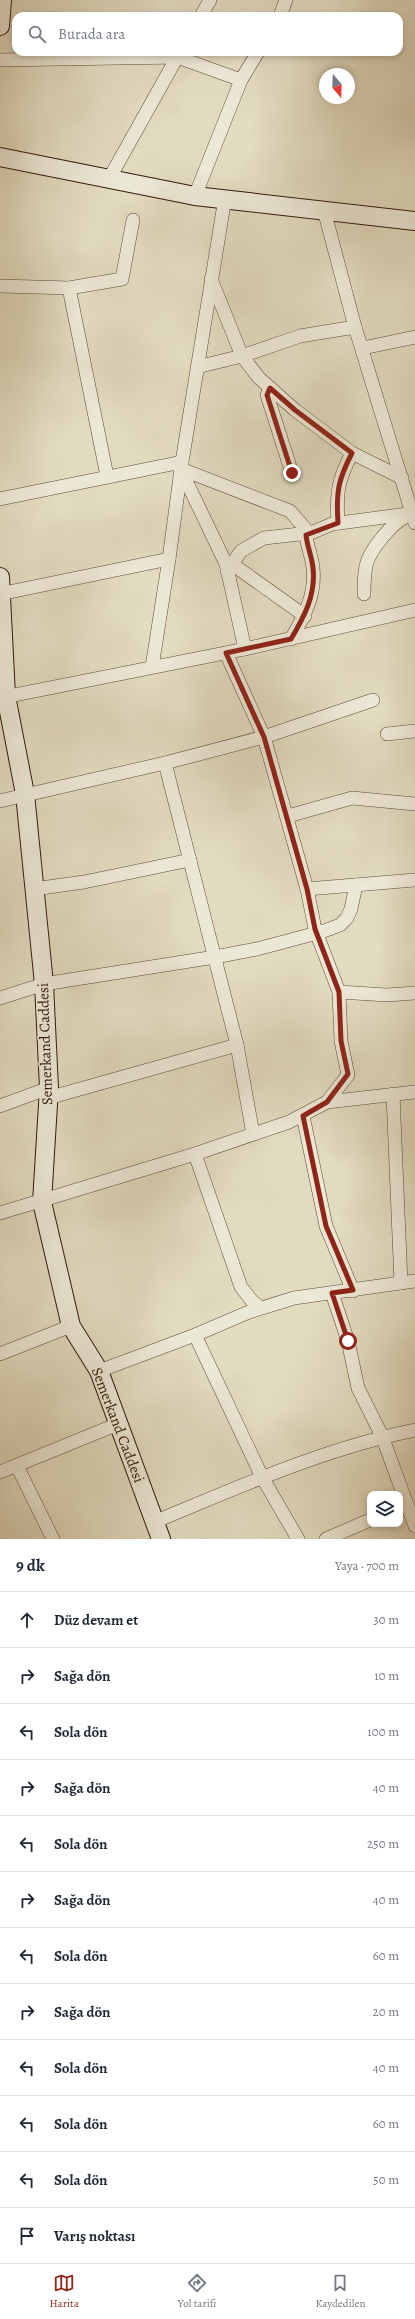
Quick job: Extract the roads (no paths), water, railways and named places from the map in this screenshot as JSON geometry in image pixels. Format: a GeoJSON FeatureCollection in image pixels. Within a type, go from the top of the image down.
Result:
{"type":"FeatureCollection","features":[{"type":"Feature","properties":{"kind":"street"},"geometry":{"type":"LineString","coordinates":[[0,26],[2,0]]}},
{"type":"Feature","properties":{"kind":"street"},"geometry":{"type":"LineString","coordinates":[[203,12],[210,0]]}},
{"type":"Feature","properties":{"kind":"street"},"geometry":{"type":"LineString","coordinates":[[282,12],[286,0]]}},
{"type":"Feature","properties":{"kind":"street"},"geometry":{"type":"LineString","coordinates":[[0,60],[143,56]]}},
{"type":"Feature","properties":{"kind":"street"},"geometry":{"type":"LineString","coordinates":[[109,179],[178,56]]}},
{"type":"Feature","properties":{"kind":"street"},"geometry":{"type":"LineString","coordinates":[[181,56],[241,80]]}},
{"type":"Feature","properties":{"kind":"street"},"geometry":{"type":"LineString","coordinates":[[195,196],[241,80],[256,56]]}},
{"type":"Feature","properties":{"kind":"street"},"geometry":{"type":"LineString","coordinates":[[0,157],[195,196],[224,198],[415,221]]}},
{"type":"Feature","properties":{"kind":"street"},"geometry":{"type":"LineString","coordinates":[[152,667],[169,559],[181,467],[224,198]]}},
{"type":"Feature","properties":{"kind":"street"},"geometry":{"type":"LineString","coordinates":[[324,210],[355,327],[363,348],[414,517]]}},
{"type":"Feature","properties":{"kind":"street"},"geometry":{"type":"LineString","coordinates":[[0,286],[69,288],[122,278],[134,220]]}},
{"type":"Feature","properties":{"kind":"street"},"geometry":{"type":"LineString","coordinates":[[211,279],[242,356],[259,378],[295,410],[352,453],[402,478]]}},
{"type":"Feature","properties":{"kind":"street"},"geometry":{"type":"LineString","coordinates":[[69,288],[107,476]]}},
{"type":"Feature","properties":{"kind":"street"},"geometry":{"type":"LineString","coordinates":[[197,366],[242,356],[300,336],[355,327]]}},
{"type":"Feature","properties":{"kind":"street"},"geometry":{"type":"LineString","coordinates":[[363,348],[415,337]]}},
{"type":"Feature","properties":{"kind":"street"},"geometry":{"type":"LineString","coordinates":[[270,388],[267,395],[292,473]]}},
{"type":"Feature","properties":{"kind":"street"},"geometry":{"type":"LineString","coordinates":[[338,523],[336,498],[341,475],[352,453]]}},
{"type":"Feature","properties":{"kind":"street"},"geometry":{"type":"LineString","coordinates":[[181,467],[229,567],[245,649]]}},
{"type":"Feature","properties":{"kind":"street"},"geometry":{"type":"LineString","coordinates":[[0,499],[107,476],[181,467],[290,511],[309,533]]}},
{"type":"Feature","properties":{"kind":"street"},"geometry":{"type":"LineString","coordinates":[[229,567],[241,551],[264,538],[309,533],[338,523],[414,517]]}},
{"type":"Feature","properties":{"kind":"street"},"geometry":{"type":"LineString","coordinates":[[364,594],[366,565],[375,549],[389,528],[398,520],[414,517]]}},
{"type":"Feature","properties":{"kind":"street"},"geometry":{"type":"LineString","coordinates":[[291,639],[305,616],[313,586],[313,568],[306,535],[309,533]]}},
{"type":"Feature","properties":{"kind":"street"},"geometry":{"type":"LineString","coordinates":[[1,588],[169,559]]}},
{"type":"Feature","properties":{"kind":"street"},"geometry":{"type":"LineString","coordinates":[[229,567],[305,616]]}},
{"type":"Feature","properties":{"kind":"street","name":"Semerkand Caddesi"},"geometry":{"type":"LineString","coordinates":[[1,588],[3,697],[24,794],[44,984],[49,1093],[42,1202],[71,1326],[99,1370],[161,1539]]}},
{"type":"Feature","properties":{"kind":"street"},"geometry":{"type":"LineString","coordinates":[[3,697],[245,649],[415,610]]}},
{"type":"Feature","properties":{"kind":"street"},"geometry":{"type":"LineString","coordinates":[[0,1213],[42,1202],[195,1154],[303,1116],[327,1102],[348,1074],[341,1041],[339,992],[317,932],[288,816],[264,737],[226,653]]}},
{"type":"Feature","properties":{"kind":"street"},"geometry":{"type":"LineString","coordinates":[[0,801],[24,794],[165,763],[264,737],[373,700]]}},
{"type":"Feature","properties":{"kind":"street"},"geometry":{"type":"LineString","coordinates":[[387,734],[415,731]]}},
{"type":"Feature","properties":{"kind":"street"},"geometry":{"type":"LineString","coordinates":[[165,763],[237,1045],[253,1134]]}},
{"type":"Feature","properties":{"kind":"street"},"geometry":{"type":"LineString","coordinates":[[288,816],[352,798],[415,804]]}},
{"type":"Feature","properties":{"kind":"street"},"geometry":{"type":"LineString","coordinates":[[34,889],[84,882],[190,860]]}},
{"type":"Feature","properties":{"kind":"street"},"geometry":{"type":"LineString","coordinates":[[307,889],[415,880]]}},
{"type":"Feature","properties":{"kind":"street"},"geometry":{"type":"LineString","coordinates":[[0,998],[44,984],[257,949],[340,925],[347,918],[351,909],[356,885]]}},
{"type":"Feature","properties":{"kind":"street"},"geometry":{"type":"LineString","coordinates":[[339,992],[387,995],[415,993]]}},
{"type":"Feature","properties":{"kind":"street"},"geometry":{"type":"LineString","coordinates":[[0,1106],[237,1045]]}},
{"type":"Feature","properties":{"kind":"street"},"geometry":{"type":"LineString","coordinates":[[327,1102],[415,1092]]}},
{"type":"Feature","properties":{"kind":"street"},"geometry":{"type":"LineString","coordinates":[[393,1094],[401,1282]]}},
{"type":"Feature","properties":{"kind":"street"},"geometry":{"type":"LineString","coordinates":[[303,1116],[326,1226],[353,1290]]}},
{"type":"Feature","properties":{"kind":"street"},"geometry":{"type":"LineString","coordinates":[[195,1154],[241,1287],[252,1301],[261,1308]]}},
{"type":"Feature","properties":{"kind":"street"},"geometry":{"type":"LineString","coordinates":[[99,1370],[195,1335],[261,1308],[294,1298],[415,1280]]}},
{"type":"Feature","properties":{"kind":"street"},"geometry":{"type":"LineString","coordinates":[[332,1293],[348,1341],[358,1388],[382,1436],[415,1526]]}},
{"type":"Feature","properties":{"kind":"street"},"geometry":{"type":"LineString","coordinates":[[0,1354],[71,1326]]}},
{"type":"Feature","properties":{"kind":"street"},"geometry":{"type":"LineString","coordinates":[[195,1335],[262,1477],[298,1539]]}},
{"type":"Feature","properties":{"kind":"street"},"geometry":{"type":"LineString","coordinates":[[0,1472],[118,1424]]}},
{"type":"Feature","properties":{"kind":"street"},"geometry":{"type":"LineString","coordinates":[[154,1522],[262,1477],[382,1436],[415,1430]]}},
{"type":"Feature","properties":{"kind":"street"},"geometry":{"type":"LineString","coordinates":[[17,1466],[53,1539]]}},
{"type":"Feature","properties":{"kind":"street"},"geometry":{"type":"LineString","coordinates":[[326,1539],[367,1521]]}}]}
